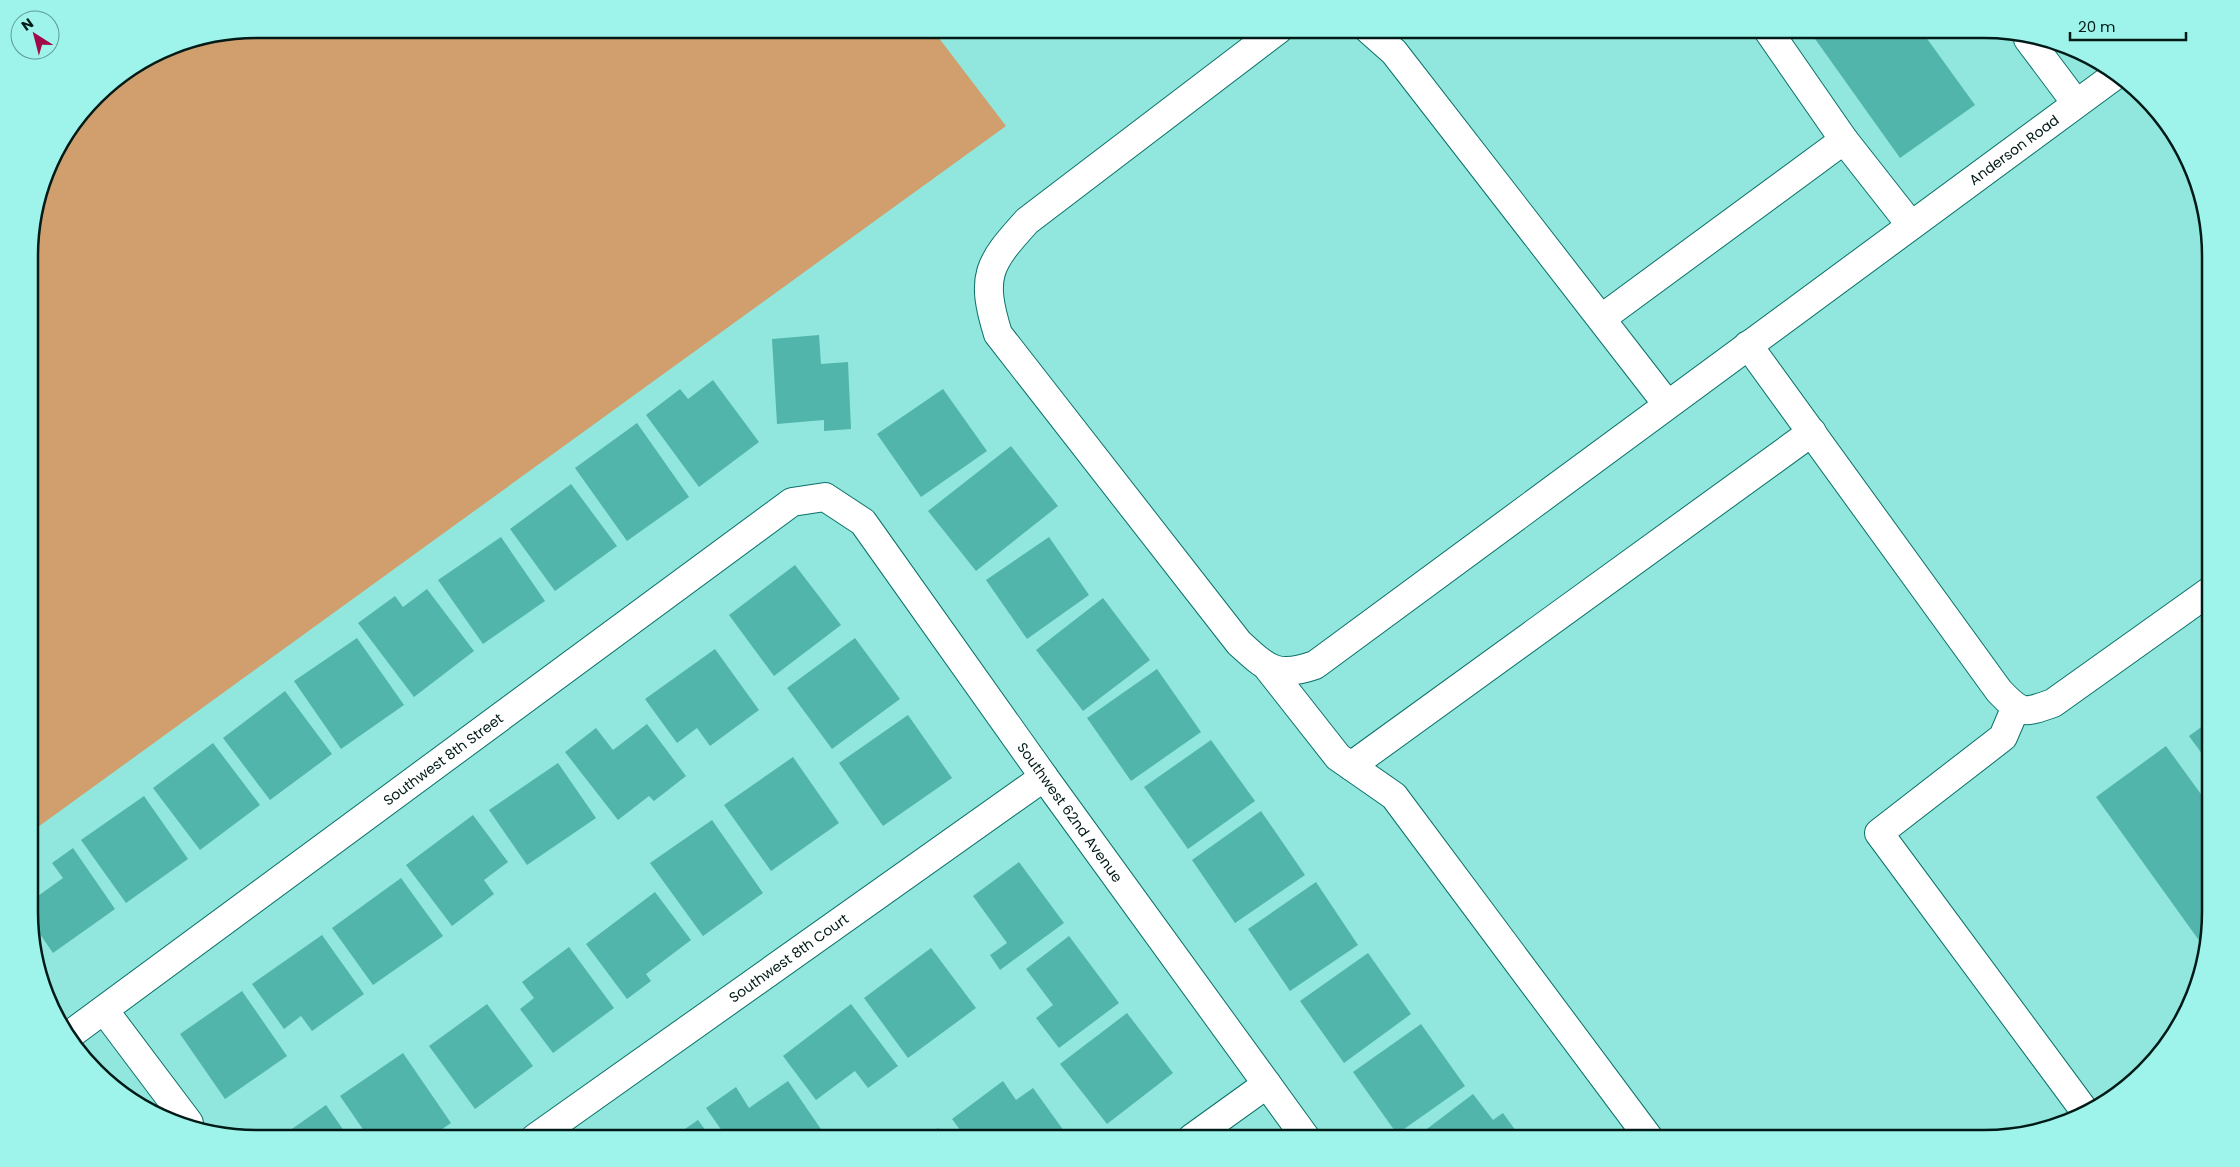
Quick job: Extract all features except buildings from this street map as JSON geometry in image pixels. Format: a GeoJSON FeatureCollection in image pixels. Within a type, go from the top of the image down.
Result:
{"type":"FeatureCollection","features":[{"type":"Feature","properties":{"kind":"street"},"geometry":{"type":"LineString","coordinates":[[1266,38],[1027,221],[1000,250],[988,280],[990,307],[998,334],[1239,642],[1268,668],[1338,758],[1394,796],[1643,1130]]}},
{"type":"Feature","properties":{"kind":"street"},"geometry":{"type":"LineString","coordinates":[[1378,38],[1394,52],[1667,404]]}},
{"type":"Feature","properties":{"kind":"street"},"geometry":{"type":"LineString","coordinates":[[1773,38],[1844,140],[1910,224]]}},
{"type":"Feature","properties":{"kind":"street"},"geometry":{"type":"LineString","coordinates":[[2031,43],[2076,103]]}},
{"type":"Feature","properties":{"kind":"street","name":"Anderson Road"},"geometry":{"type":"LineString","coordinates":[[1268,668],[1295,672],[1315,665],[1910,224],[2110,78]]}},
{"type":"Feature","properties":{"kind":"street"},"geometry":{"type":"LineString","coordinates":[[1602,318],[1844,140]]}},
{"type":"Feature","properties":{"kind":"street"},"geometry":{"type":"LineString","coordinates":[[1748,345],[1999,691],[2016,708],[2032,711],[2053,703],[2202,597]]}},
{"type":"Feature","properties":{"kind":"street"},"geometry":{"type":"LineString","coordinates":[[1351,766],[1812,432]]}},
{"type":"Feature","properties":{"kind":"street","name":"Southwest 62nd Avenue"},"geometry":{"type":"LineString","coordinates":[[825,497],[863,522],[1044,777],[1300,1130]]}},
{"type":"Feature","properties":{"kind":"street","name":"Southwest 8th Street"},"geometry":{"type":"LineString","coordinates":[[74,1032],[792,502],[825,497]]}},
{"type":"Feature","properties":{"kind":"street"},"geometry":{"type":"LineString","coordinates":[[2016,708],[2003,738],[1879,833],[2081,1107]]}},
{"type":"Feature","properties":{"kind":"street","name":"Southwest 8th Court"},"geometry":{"type":"LineString","coordinates":[[546,1130],[1044,777]]}},
{"type":"Feature","properties":{"kind":"street"},"geometry":{"type":"LineString","coordinates":[[104,1010],[186,1118]]}},
{"type":"Feature","properties":{"kind":"street"},"geometry":{"type":"LineString","coordinates":[[1203,1130],[1267,1084]]}},
{"type":"Feature","properties":{"kind":"shaded area"},"geometry":{"type":"Polygon","coordinates":[[[242,38],[939,38],[1006,126],[38,827],[39,227],[45,199],[54,172],[74,135],[101,101],[135,74],[159,60],[186,49],[227,39],[242,38]]]}}]}
